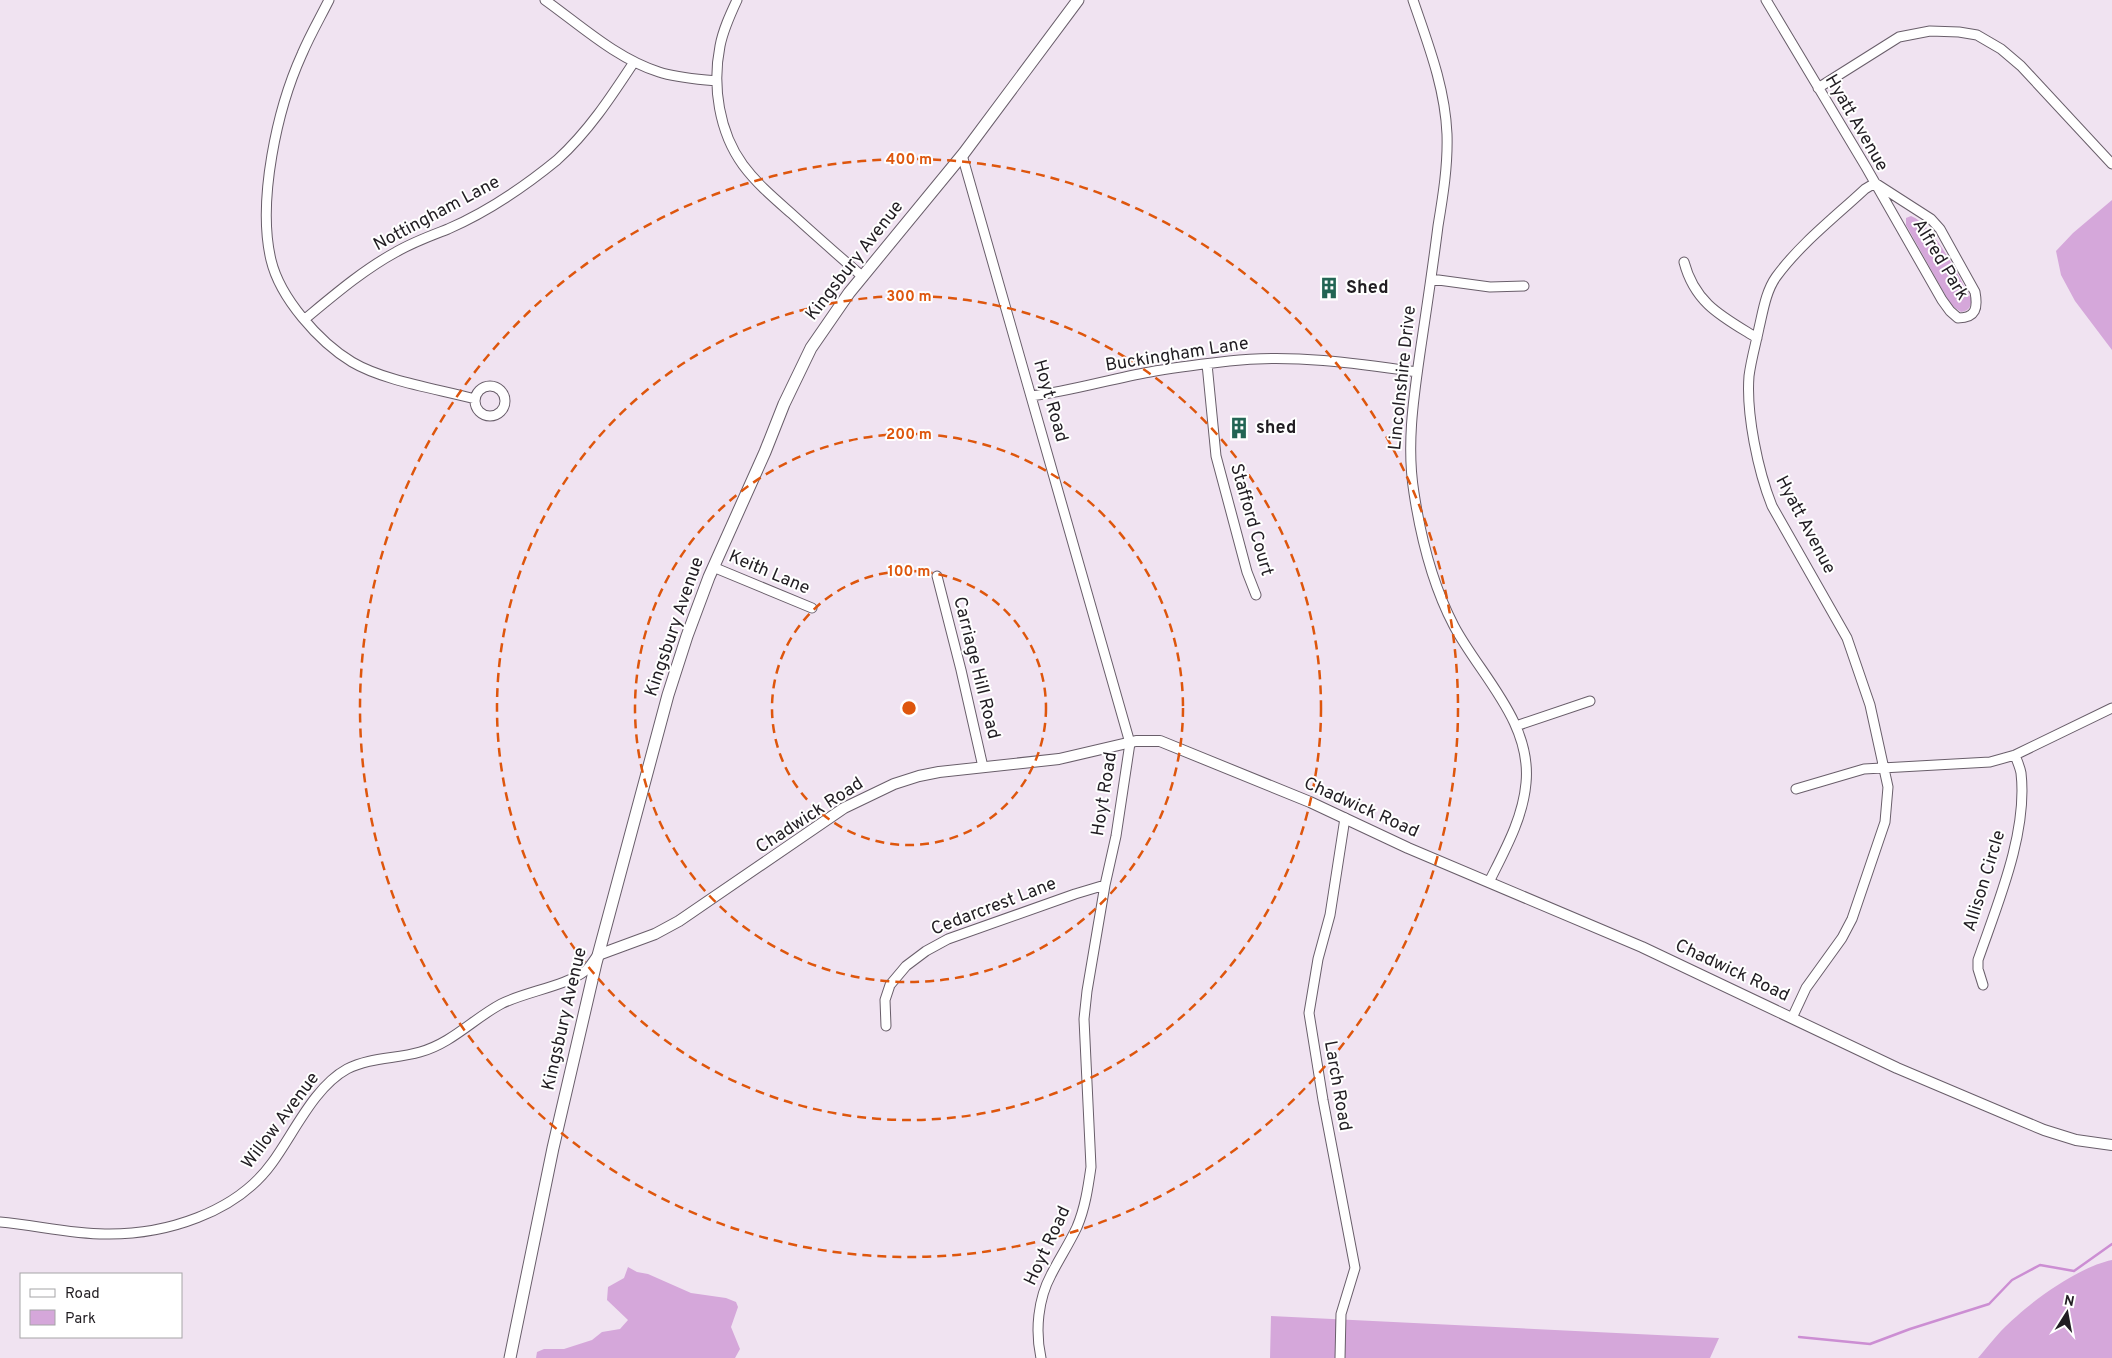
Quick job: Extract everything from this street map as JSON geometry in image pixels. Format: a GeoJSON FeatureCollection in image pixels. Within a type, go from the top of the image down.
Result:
{"type":"FeatureCollection","features":[{"type":"Feature","properties":{"kind":"main road","name":"Kingsbury Avenue"},"geometry":{"type":"LineString","coordinates":[[510,1358],[554,1148],[598,955],[668,695],[687,636],[714,567],[801,369],[836,311],[962,155],[1078,0]]}},
{"type":"Feature","properties":{"kind":"street"},"geometry":{"type":"LineString","coordinates":[[329,0],[301,55],[290,85],[278,131],[268,183],[267,238],[271,262],[278,280],[304,319],[328,344],[354,363],[383,374],[475,398]]}},
{"type":"Feature","properties":{"kind":"street"},"geometry":{"type":"LineString","coordinates":[[545,0],[634,62],[673,76],[716,81]]}},
{"type":"Feature","properties":{"kind":"street"},"geometry":{"type":"LineString","coordinates":[[738,0],[725,26],[720,45],[716,81],[724,128],[731,145],[744,166],[764,189],[863,277]]}},
{"type":"Feature","properties":{"kind":"street","name":"Lincolnshire Drive"},"geometry":{"type":"LineString","coordinates":[[1413,0],[1442,89],[1447,136],[1442,206],[1417,372],[1412,424],[1411,464],[1419,527],[1433,576],[1454,625],[1509,712],[1520,736],[1526,761],[1524,796],[1516,825],[1490,882]]}},
{"type":"Feature","properties":{"kind":"street","name":"Hyatt Avenue"},"geometry":{"type":"LineString","coordinates":[[1766,0],[1875,183],[1865,189],[1800,248],[1775,279],[1768,295],[1749,375],[1749,394],[1758,466],[1763,486],[1772,506],[1847,638],[1870,705],[1888,787],[1885,822],[1852,919],[1842,938],[1806,988],[1792,1018]]}},
{"type":"Feature","properties":{"kind":"street"},"geometry":{"type":"LineString","coordinates":[[1818,88],[1899,37],[1930,31],[1959,32],[1977,36],[2000,49],[2021,66],[2112,164]]}},
{"type":"Feature","properties":{"kind":"street","name":"Nottingham Lane"},"geometry":{"type":"LineString","coordinates":[[304,319],[368,269],[424,237],[447,229],[483,211],[556,161],[572,146],[603,108],[634,62]]}},
{"type":"Feature","properties":{"kind":"street","name":"Hoyt Road"},"geometry":{"type":"LineString","coordinates":[[962,155],[1130,743],[1116,836],[1104,885],[1084,1019],[1091,1167],[1085,1204],[1076,1228],[1049,1277],[1041,1302],[1038,1327],[1041,1358]]}},
{"type":"Feature","properties":{"kind":"street","name":"Alfred Park"},"geometry":{"type":"LineString","coordinates":[[1875,183],[1931,219],[1940,229],[1975,292],[1977,302],[1974,313],[1967,318],[1958,318],[1950,311],[1875,183]]}},
{"type":"Feature","properties":{"kind":"street"},"geometry":{"type":"LineString","coordinates":[[1684,262],[1688,277],[1697,293],[1712,310],[1757,338]]}},
{"type":"Feature","properties":{"kind":"street"},"geometry":{"type":"LineString","coordinates":[[1431,279],[1490,287],[1524,286]]}},
{"type":"Feature","properties":{"kind":"street","name":"Buckingham Lane"},"geometry":{"type":"LineString","coordinates":[[1031,396],[1069,391],[1149,372],[1230,360],[1294,359],[1368,365],[1417,372]]}},
{"type":"Feature","properties":{"kind":"street","name":"Stafford Court"},"geometry":{"type":"LineString","coordinates":[[1206,364],[1216,456],[1247,572],[1256,595]]}},
{"type":"Feature","properties":{"kind":"street","name":"Keith Lane"},"geometry":{"type":"LineString","coordinates":[[714,567],[812,608]]}},
{"type":"Feature","properties":{"kind":"street","name":"Carriage Hill Road"},"geometry":{"type":"LineString","coordinates":[[937,576],[983,767]]}},
{"type":"Feature","properties":{"kind":"street"},"geometry":{"type":"LineString","coordinates":[[1516,726],[1590,701]]}},
{"type":"Feature","properties":{"kind":"street"},"geometry":{"type":"LineString","coordinates":[[1796,789],[1864,769],[1990,762],[2015,755],[2112,708]]}},
{"type":"Feature","properties":{"kind":"street","name":"Chadwick Road"},"geometry":{"type":"LineString","coordinates":[[598,955],[655,934],[679,921],[829,818],[868,796],[919,776],[1060,759],[1145,740],[1167,742],[1344,818],[1408,848],[1642,947],[1897,1068],[2044,1130],[2076,1140],[2112,1146]]}},
{"type":"Feature","properties":{"kind":"street","name":"Allison Circle"},"geometry":{"type":"LineString","coordinates":[[1983,985],[1978,969],[1978,960],[2016,845],[2021,803],[2021,772],[2015,755]]}},
{"type":"Feature","properties":{"kind":"street","name":"Larch Road"},"geometry":{"type":"LineString","coordinates":[[1340,1358],[1341,1314],[1355,1268],[1323,1100],[1309,1013],[1318,959],[1330,915],[1344,818]]}},
{"type":"Feature","properties":{"kind":"street","name":"Cedarcrest Lane"},"geometry":{"type":"LineString","coordinates":[[886,1026],[885,1000],[890,985],[906,966],[926,951],[948,939],[1104,885]]}},
{"type":"Feature","properties":{"kind":"street","name":"Willow Avenue"},"geometry":{"type":"LineString","coordinates":[[0,1222],[80,1233],[121,1234],[153,1230],[202,1216],[236,1198],[252,1186],[272,1164],[319,1093],[348,1068],[370,1061],[420,1052],[442,1043],[504,1003],[585,971],[598,955]]}},
{"type":"Feature","properties":{"kind":"green space"},"geometry":{"type":"Polygon","coordinates":[[[2112,200],[2112,350],[2075,301],[2061,275],[2056,251],[2073,233],[2112,200]]]}},
{"type":"Feature","properties":{"kind":"green space"},"geometry":{"type":"Polygon","coordinates":[[[1911,216],[1920,221],[1937,240],[1952,265],[1971,298],[1970,306],[1966,311],[1961,312],[1951,305],[1906,225],[1906,218],[1911,216]]]}},
{"type":"Feature","properties":{"kind":"green space"},"geometry":{"type":"Polygon","coordinates":[[[2112,1260],[2112,1358],[1978,1358],[2006,1326],[2037,1299],[2062,1282],[2088,1268],[2112,1260]]]}},
{"type":"Feature","properties":{"kind":"green space"},"geometry":{"type":"Polygon","coordinates":[[[628,1267],[691,1293],[726,1298],[736,1302],[738,1307],[731,1327],[740,1349],[735,1358],[536,1358],[537,1352],[544,1349],[564,1349],[592,1340],[602,1332],[620,1329],[628,1320],[607,1300],[608,1287],[624,1278],[628,1267]]]}},
{"type":"Feature","properties":{"kind":"green space"},"geometry":{"type":"Polygon","coordinates":[[[1271,1316],[1719,1338],[1710,1358],[1270,1358],[1271,1316]]]}},
{"type":"Feature","properties":{"kind":"waterway"},"geometry":{"type":"LineString","coordinates":[[1799,1337],[1870,1344],[1989,1304],[2012,1280],[2040,1265],[2074,1271],[2112,1244]]}},
{"type":"Feature","properties":{"kind":"place","name":"Shed"},"geometry":{"type":"Point","coordinates":[1329,288]}},
{"type":"Feature","properties":{"kind":"place","name":"shed"},"geometry":{"type":"Point","coordinates":[1239,428]}}]}
